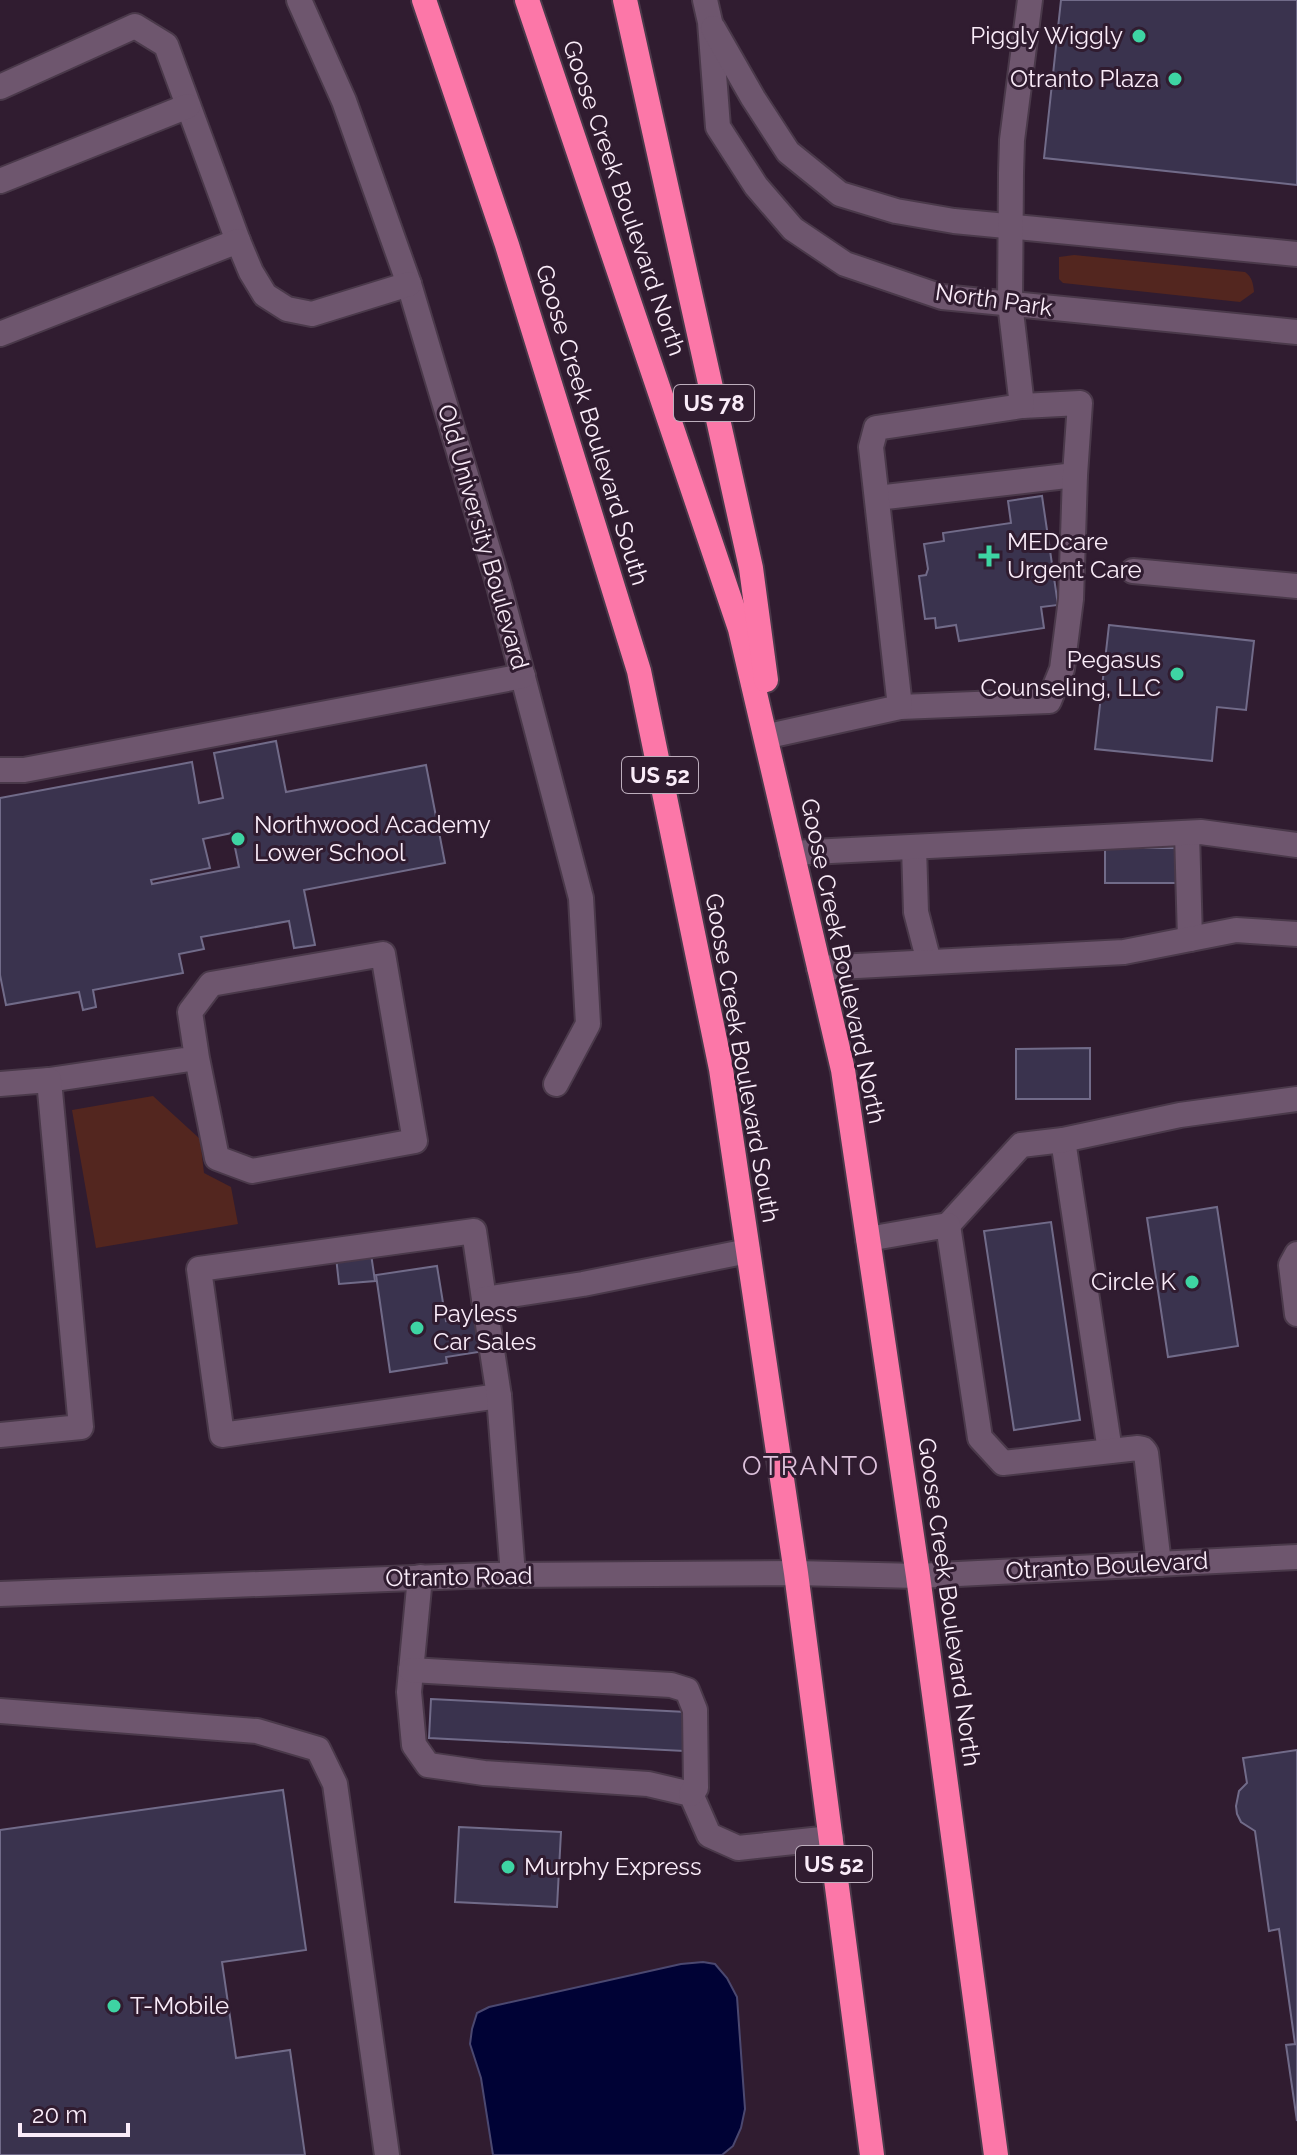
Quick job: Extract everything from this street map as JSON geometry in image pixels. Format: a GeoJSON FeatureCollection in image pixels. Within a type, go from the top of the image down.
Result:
{"type":"FeatureCollection","features":[{"type":"Feature","properties":{"kind":"highway","name":"Goose Creek Boulevard South"},"geometry":{"type":"LineString","coordinates":[[424,0],[507,245],[639,671],[721,1069],[796,1573],[872,2155]]}},
{"type":"Feature","properties":{"kind":"highway","name":"Goose Creek Boulevard North"},"geometry":{"type":"LineString","coordinates":[[527,0],[740,629],[843,1070],[918,1576],[996,2155]]}},
{"type":"Feature","properties":{"kind":"highway","name":"US 78"},"geometry":{"type":"LineString","coordinates":[[625,0],[751,568],[782,810]]}},
{"type":"Feature","properties":{"kind":"street","name":"Old University Boulevard"},"geometry":{"type":"LineString","coordinates":[[299,0],[344,101],[409,284],[499,586],[581,898],[588,1024],[556,1084]]}},
{"type":"Feature","properties":{"kind":"street"},"geometry":{"type":"LineString","coordinates":[[1022,406],[1010,303],[1010,227],[1012,140],[1030,0]]}},
{"type":"Feature","properties":{"kind":"street","name":"North Park"},"geometry":{"type":"LineString","coordinates":[[707,11],[753,98],[788,152],[840,194],[896,211],[954,221],[1297,254]]}},
{"type":"Feature","properties":{"kind":"street","name":"North Park"},"geometry":{"type":"LineString","coordinates":[[707,11],[718,127],[756,186],[793,229],[845,264],[942,297],[1297,332]]}},
{"type":"Feature","properties":{"kind":"street"},"geometry":{"type":"LineString","coordinates":[[0,87],[135,26],[166,45],[238,241],[265,295],[287,309],[312,314],[409,284]]}},
{"type":"Feature","properties":{"kind":"street"},"geometry":{"type":"LineString","coordinates":[[0,181],[188,106]]}},
{"type":"Feature","properties":{"kind":"street"},"geometry":{"type":"LineString","coordinates":[[0,334],[238,241]]}},
{"type":"Feature","properties":{"kind":"street"},"geometry":{"type":"LineString","coordinates":[[773,735],[900,707],[1049,701],[1062,669],[1071,599],[1080,403],[1022,406],[876,428],[871,447],[900,707]]}},
{"type":"Feature","properties":{"kind":"street"},"geometry":{"type":"LineString","coordinates":[[877,498],[1075,475]]}},
{"type":"Feature","properties":{"kind":"street"},"geometry":{"type":"LineString","coordinates":[[1133,571],[1297,586]]}},
{"type":"Feature","properties":{"kind":"street"},"geometry":{"type":"LineString","coordinates":[[0,770],[24,770],[523,676]]}},
{"type":"Feature","properties":{"kind":"street"},"geometry":{"type":"LineString","coordinates":[[792,853],[1201,832],[1297,845]]}},
{"type":"Feature","properties":{"kind":"street"},"geometry":{"type":"LineString","coordinates":[[1187,833],[1190,939]]}},
{"type":"Feature","properties":{"kind":"street"},"geometry":{"type":"LineString","coordinates":[[914,847],[916,912],[929,962]]}},
{"type":"Feature","properties":{"kind":"street"},"geometry":{"type":"LineString","coordinates":[[819,968],[1124,952],[1236,930],[1297,934]]}},
{"type":"Feature","properties":{"kind":"street"},"geometry":{"type":"LineString","coordinates":[[383,954],[415,1141],[252,1171],[217,1158],[197,1058],[190,1012],[211,984],[383,954]]}},
{"type":"Feature","properties":{"kind":"street"},"geometry":{"type":"LineString","coordinates":[[0,1084],[49,1080],[197,1058]]}},
{"type":"Feature","properties":{"kind":"street"},"geometry":{"type":"LineString","coordinates":[[0,1435],[81,1427],[49,1080]]}},
{"type":"Feature","properties":{"kind":"street"},"geometry":{"type":"LineString","coordinates":[[868,1239],[948,1225],[1021,1145],[1063,1140],[1180,1115],[1297,1099]]}},
{"type":"Feature","properties":{"kind":"street"},"geometry":{"type":"LineString","coordinates":[[1063,1140],[1110,1451]]}},
{"type":"Feature","properties":{"kind":"street"},"geometry":{"type":"LineString","coordinates":[[948,1225],[980,1438],[1003,1463],[1143,1449],[1146,1453],[1159,1564]]}},
{"type":"Feature","properties":{"kind":"street"},"geometry":{"type":"LineString","coordinates":[[499,1396],[222,1435],[199,1269],[474,1231],[499,1396],[513,1575]]}},
{"type":"Feature","properties":{"kind":"street"},"geometry":{"type":"LineString","coordinates":[[484,1299],[583,1284],[748,1251]]}},
{"type":"Feature","properties":{"kind":"street"},"geometry":{"type":"LineString","coordinates":[[1297,1254],[1291,1265],[1297,1314]]}},
{"type":"Feature","properties":{"kind":"street","name":"Otranto Boulevard"},"geometry":{"type":"LineString","coordinates":[[918,1576],[1297,1557]]}},
{"type":"Feature","properties":{"kind":"street","name":"Otranto Road"},"geometry":{"type":"LineString","coordinates":[[0,1594],[513,1575],[796,1573],[918,1576]]}},
{"type":"Feature","properties":{"kind":"street"},"geometry":{"type":"LineString","coordinates":[[420,1577],[409,1692],[414,1745],[428,1765],[484,1773],[648,1784],[691,1794]]}},
{"type":"Feature","properties":{"kind":"street"},"geometry":{"type":"LineString","coordinates":[[411,1670],[671,1685],[687,1690],[695,1710],[696,1788],[691,1794]]}},
{"type":"Feature","properties":{"kind":"street"},"geometry":{"type":"LineString","coordinates":[[0,1711],[257,1731],[318,1749],[335,1784],[387,2155]]}},
{"type":"Feature","properties":{"kind":"street"},"geometry":{"type":"LineString","coordinates":[[691,1794],[709,1835],[738,1848],[831,1838]]}},
{"type":"Feature","properties":{"kind":"shaded area"},"geometry":{"type":"Polygon","coordinates":[[[1074,255],[1245,272],[1252,280],[1254,292],[1240,302],[1063,283],[1059,279],[1059,257],[1074,255]]]}},
{"type":"Feature","properties":{"kind":"shaded area"},"geometry":{"type":"Polygon","coordinates":[[[153,1096],[200,1139],[204,1173],[231,1187],[238,1224],[96,1248],[72,1110],[153,1096]]]}},
{"type":"Feature","properties":{"kind":"shaded area"},"geometry":{"type":"Polygon","coordinates":[[[681,1964],[715,1964],[737,1997],[745,2109],[733,2146],[722,2155],[493,2155],[481,2078],[470,2044],[477,2013],[489,2007],[681,1964]]]}},
{"type":"Feature","properties":{"kind":"building","name":"Otranto Plaza"},"geometry":{"type":"Polygon","coordinates":[[[1061,0],[1297,0],[1297,185],[1044,158],[1061,0]]]}},
{"type":"Feature","properties":{"kind":"building","name":"MEDcare Urgent Care"},"geometry":{"type":"Polygon","coordinates":[[[1042,496],[1058,605],[1041,607],[1044,628],[959,641],[956,625],[936,628],[935,618],[925,619],[919,576],[926,575],[928,569],[924,544],[944,541],[943,533],[1011,523],[1008,501],[1042,496]]]}},
{"type":"Feature","properties":{"kind":"building","name":"Pegasus Counseling, LLC"},"geometry":{"type":"Polygon","coordinates":[[[1109,625],[1254,641],[1246,710],[1217,707],[1212,761],[1095,749],[1109,625]]]}},
{"type":"Feature","properties":{"kind":"building"},"geometry":{"type":"Polygon","coordinates":[[[276,741],[286,792],[426,765],[445,863],[304,890],[315,945],[294,948],[289,921],[201,937],[204,949],[179,954],[183,973],[93,990],[96,1007],[83,1010],[79,992],[6,1005],[0,975],[0,798],[192,762],[199,803],[223,798],[214,753],[276,741]],[[232,833],[203,839],[210,868],[151,880],[152,884],[239,867],[232,833]]]}},
{"type":"Feature","properties":{"kind":"building"},"geometry":{"type":"Polygon","coordinates":[[[1105,848],[1177,848],[1177,883],[1105,883],[1105,848]]]}},
{"type":"Feature","properties":{"kind":"building"},"geometry":{"type":"Polygon","coordinates":[[[1090,1048],[1090,1099],[1016,1099],[1016,1049],[1090,1048]]]}},
{"type":"Feature","properties":{"kind":"building","name":"Circle K"},"geometry":{"type":"Polygon","coordinates":[[[1217,1207],[1238,1346],[1168,1357],[1147,1218],[1217,1207]]]}},
{"type":"Feature","properties":{"kind":"building","name":"Circle K"},"geometry":{"type":"Polygon","coordinates":[[[1051,1222],[1080,1420],[1014,1430],[984,1231],[1051,1222]]]}},
{"type":"Feature","properties":{"kind":"building"},"geometry":{"type":"Polygon","coordinates":[[[371,1254],[375,1281],[339,1284],[336,1257],[371,1254]]]}},
{"type":"Feature","properties":{"kind":"building"},"geometry":{"type":"Polygon","coordinates":[[[437,1266],[446,1321],[480,1316],[485,1351],[446,1357],[447,1363],[390,1372],[376,1275],[437,1266]]]}},
{"type":"Feature","properties":{"kind":"building"},"geometry":{"type":"Polygon","coordinates":[[[431,1699],[686,1712],[684,1751],[429,1738],[431,1699]]]}},
{"type":"Feature","properties":{"kind":"building"},"geometry":{"type":"Polygon","coordinates":[[[1297,1750],[1297,2121],[1286,2045],[1295,2044],[1279,1929],[1269,1931],[1255,1831],[1241,1822],[1236,1806],[1239,1791],[1247,1783],[1243,1758],[1297,1750]]]}},
{"type":"Feature","properties":{"kind":"building","name":"T-Mobile"},"geometry":{"type":"Polygon","coordinates":[[[283,1790],[306,1950],[222,1962],[236,2058],[290,2050],[305,2155],[0,2155],[0,1830],[283,1790]]]}},
{"type":"Feature","properties":{"kind":"building","name":"Murphy Express"},"geometry":{"type":"Polygon","coordinates":[[[459,1827],[561,1832],[557,1907],[455,1902],[459,1827]]]}},
{"type":"Feature","properties":{"kind":"place","name":"Piggly Wiggly"},"geometry":{"type":"Point","coordinates":[1139,36]}},
{"type":"Feature","properties":{"kind":"place","name":"Otranto Plaza"},"geometry":{"type":"Point","coordinates":[1175,79]}},
{"type":"Feature","properties":{"kind":"place","name":"MEDcare Urgent Care"},"geometry":{"type":"Point","coordinates":[989,556]}},
{"type":"Feature","properties":{"kind":"place","name":"Pegasus Counseling, LLC"},"geometry":{"type":"Point","coordinates":[1177,674]}},
{"type":"Feature","properties":{"kind":"place","name":"Northwood Academy Lower School"},"geometry":{"type":"Point","coordinates":[238,839]}},
{"type":"Feature","properties":{"kind":"place","name":"Circle K"},"geometry":{"type":"Point","coordinates":[1192,1282]}},
{"type":"Feature","properties":{"kind":"place","name":"Payless Car Sales"},"geometry":{"type":"Point","coordinates":[417,1328]}},
{"type":"Feature","properties":{"kind":"place","name":"Murphy Express"},"geometry":{"type":"Point","coordinates":[508,1867]}},
{"type":"Feature","properties":{"kind":"place","name":"T-Mobile"},"geometry":{"type":"Point","coordinates":[114,2006]}},
{"type":"Feature","properties":{"kind":"district","name":"OTRANTO"},"geometry":{"type":"Point","coordinates":[811,1466]}}]}
